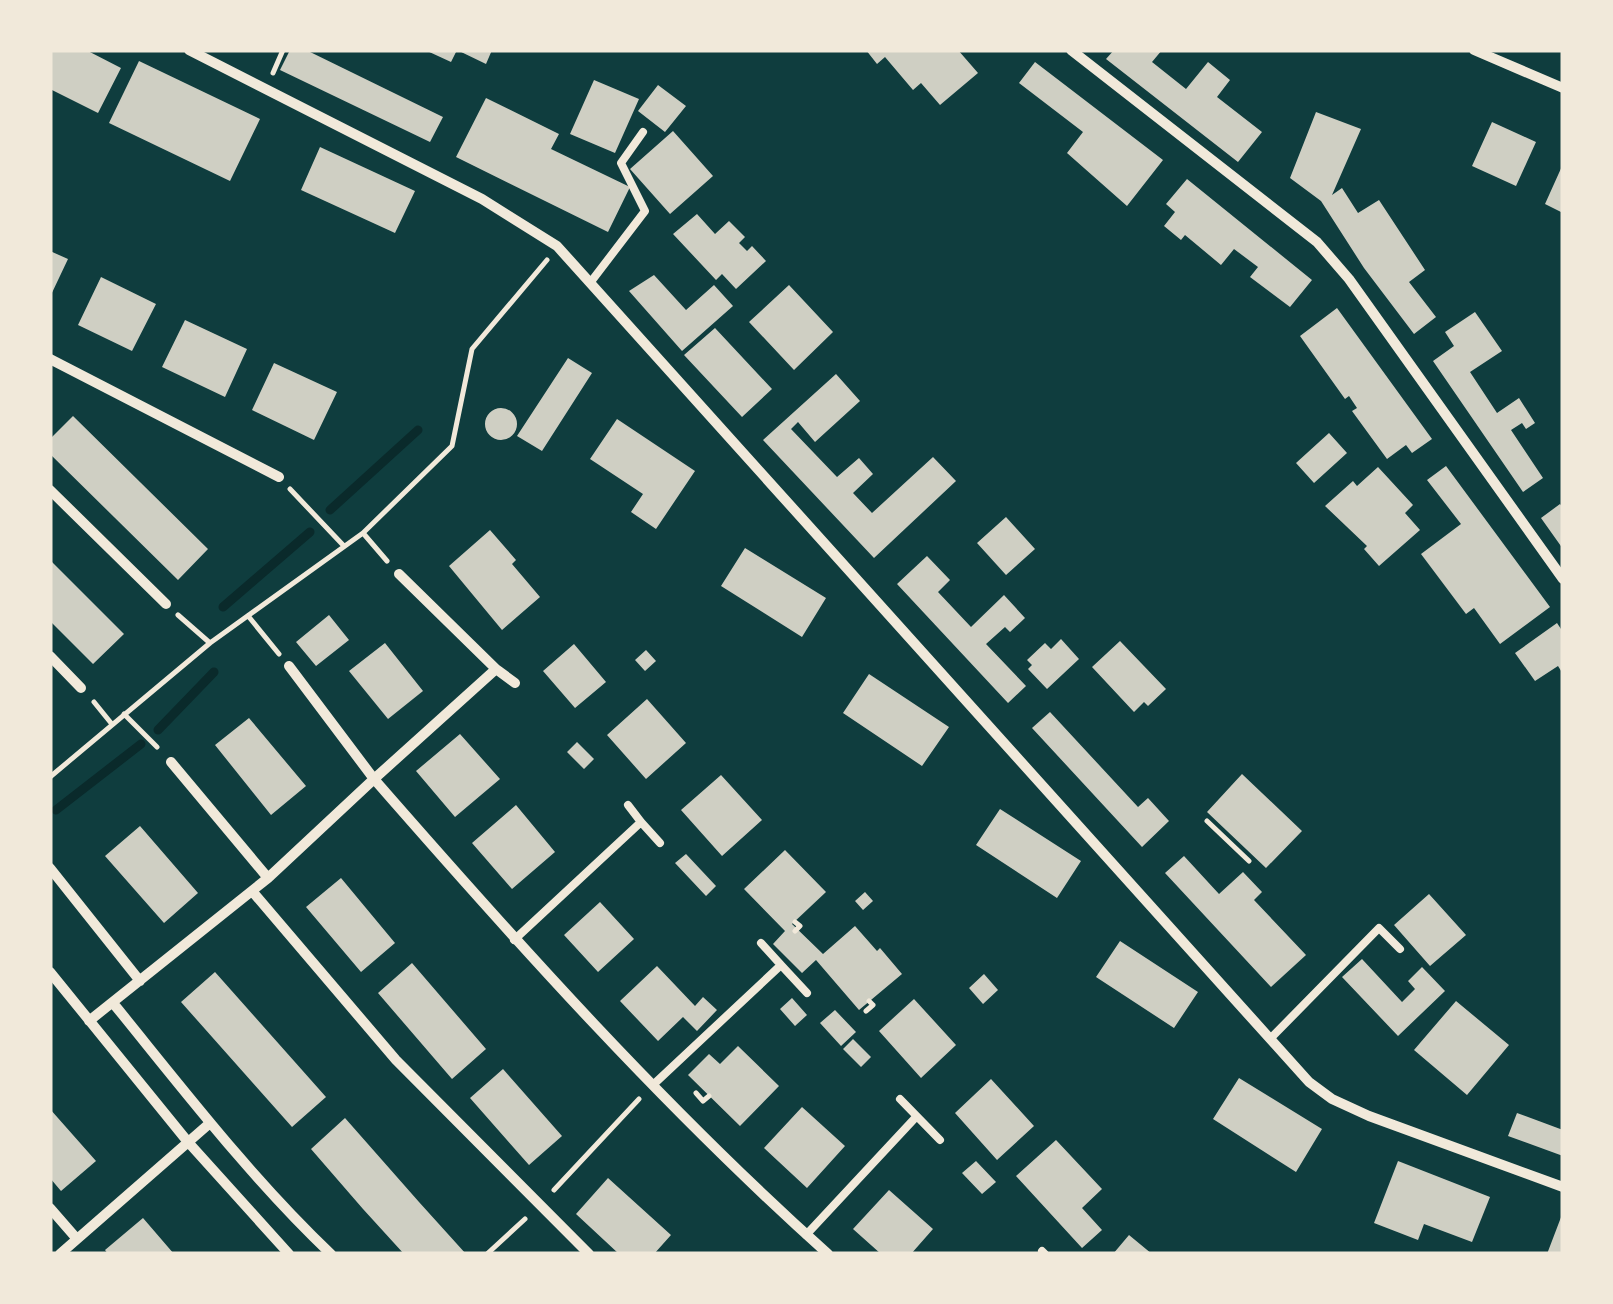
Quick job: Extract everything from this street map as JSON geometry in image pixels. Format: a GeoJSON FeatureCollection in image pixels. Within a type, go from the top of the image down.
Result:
{"type":"FeatureCollection","features":[{"type":"Feature","properties":{"kind":"street"},"geometry":{"type":"LineString","coordinates":[[189,50],[482,199],[557,246],[1309,1082],[1332,1099],[1369,1116],[1563,1186]]}},
{"type":"Feature","properties":{"kind":"street"},"geometry":{"type":"LineString","coordinates":[[1072,50],[1316,242],[1350,279],[1563,579]]}},
{"type":"Feature","properties":{"kind":"street"},"geometry":{"type":"LineString","coordinates":[[1474,50],[1563,88]]}},
{"type":"Feature","properties":{"kind":"street"},"geometry":{"type":"LineString","coordinates":[[51,360],[279,477]]}},
{"type":"Feature","properties":{"kind":"street"},"geometry":{"type":"LineString","coordinates":[[50,490],[166,604]]}},
{"type":"Feature","properties":{"kind":"street"},"geometry":{"type":"LineString","coordinates":[[399,574],[515,683]]}},
{"type":"Feature","properties":{"kind":"street"},"geometry":{"type":"LineString","coordinates":[[50,656],[81,688]]}},
{"type":"Feature","properties":{"kind":"street"},"geometry":{"type":"LineString","coordinates":[[289,666],[374,779],[514,940],[828,1254]]}},
{"type":"Feature","properties":{"kind":"street"},"geometry":{"type":"LineString","coordinates":[[89,1021],[252,892],[496,669]]}},
{"type":"Feature","properties":{"kind":"street"},"geometry":{"type":"LineString","coordinates":[[171,762],[268,878]]}},
{"type":"Feature","properties":{"kind":"street"},"geometry":{"type":"LineString","coordinates":[[50,869],[140,981]]}},
{"type":"Feature","properties":{"kind":"street"},"geometry":{"type":"LineString","coordinates":[[252,892],[396,1060],[589,1254]]}},
{"type":"Feature","properties":{"kind":"street"},"geometry":{"type":"LineString","coordinates":[[50,972],[188,1142],[289,1254]]}},
{"type":"Feature","properties":{"kind":"street"},"geometry":{"type":"LineString","coordinates":[[113,1003],[210,1123],[293,1218],[331,1254]]}},
{"type":"Feature","properties":{"kind":"street"},"geometry":{"type":"LineString","coordinates":[[61,1254],[210,1123]]}},
{"type":"Feature","properties":{"kind":"street"},"geometry":{"type":"LineString","coordinates":[[50,1208],[76,1239]]}},
{"type":"Feature","properties":{"kind":"lane"},"geometry":{"type":"LineString","coordinates":[[590,283],[645,211],[622,163],[643,132]]}},
{"type":"Feature","properties":{"kind":"lane"},"geometry":{"type":"LineString","coordinates":[[628,805],[660,843]]}},
{"type":"Feature","properties":{"kind":"lane"},"geometry":{"type":"LineString","coordinates":[[514,940],[641,822]]}},
{"type":"Feature","properties":{"kind":"lane"},"geometry":{"type":"LineString","coordinates":[[1270,1038],[1379,928],[1400,949]]}},
{"type":"Feature","properties":{"kind":"lane"},"geometry":{"type":"LineString","coordinates":[[760,943],[808,993]]}},
{"type":"Feature","properties":{"kind":"lane"},"geometry":{"type":"LineString","coordinates":[[654,1084],[781,965]]}},
{"type":"Feature","properties":{"kind":"lane"},"geometry":{"type":"LineString","coordinates":[[900,1100],[940,1140]]}},
{"type":"Feature","properties":{"kind":"lane"},"geometry":{"type":"LineString","coordinates":[[806,1235],[916,1116]]}},
{"type":"Feature","properties":{"kind":"path"},"geometry":{"type":"LineString","coordinates":[[50,777],[210,643],[362,534],[452,446],[472,349],[557,246]]}},
{"type":"Feature","properties":{"kind":"path"},"geometry":{"type":"LineString","coordinates":[[279,477],[343,545]]}},
{"type":"Feature","properties":{"kind":"path"},"geometry":{"type":"LineString","coordinates":[[362,534],[399,574]]}},
{"type":"Feature","properties":{"kind":"path"},"geometry":{"type":"LineString","coordinates":[[166,604],[210,643]]}},
{"type":"Feature","properties":{"kind":"path"},"geometry":{"type":"LineString","coordinates":[[249,617],[289,666]]}},
{"type":"Feature","properties":{"kind":"path"},"geometry":{"type":"LineString","coordinates":[[81,688],[111,723]]}},
{"type":"Feature","properties":{"kind":"path"},"geometry":{"type":"LineString","coordinates":[[124,714],[171,762]]}},
{"type":"Feature","properties":{"kind":"path"},"geometry":{"type":"LineString","coordinates":[[1207,820],[1248,861]]}},
{"type":"Feature","properties":{"kind":"path"},"geometry":{"type":"LineString","coordinates":[[795,922],[800,926],[796,931]]}},
{"type":"Feature","properties":{"kind":"path"},"geometry":{"type":"LineString","coordinates":[[866,1011],[873,1005],[869,1002]]}},
{"type":"Feature","properties":{"kind":"path"},"geometry":{"type":"LineString","coordinates":[[487,1254],[539,1206],[654,1084]]}},
{"type":"Feature","properties":{"kind":"path"},"geometry":{"type":"LineString","coordinates":[[696,1093],[704,1101],[709,1096]]}},
{"type":"Feature","properties":{"kind":"building"},"geometry":{"type":"Polygon","coordinates":[[[50,50],[86,50],[121,68],[98,113],[50,89],[50,50]]]}},
{"type":"Feature","properties":{"kind":"building"},"geometry":{"type":"Polygon","coordinates":[[[290,50],[306,50],[443,117],[430,142],[280,70],[290,50]]]}},
{"type":"Feature","properties":{"kind":"building"},"geometry":{"type":"Polygon","coordinates":[[[425,50],[457,50],[451,62],[425,50]]]}},
{"type":"Feature","properties":{"kind":"building"},"geometry":{"type":"Polygon","coordinates":[[[457,50],[492,50],[486,64],[457,50]]]}},
{"type":"Feature","properties":{"kind":"building"},"geometry":{"type":"Polygon","coordinates":[[[866,50],[958,50],[978,73],[940,105],[921,83],[913,90],[885,57],[877,64],[866,50]]]}},
{"type":"Feature","properties":{"kind":"building"},"geometry":{"type":"Polygon","coordinates":[[[1114,50],[1162,50],[1152,62],[1186,89],[1208,62],[1230,80],[1217,97],[1262,132],[1238,162],[1106,59],[1114,50]]]}},
{"type":"Feature","properties":{"kind":"building"},"geometry":{"type":"Polygon","coordinates":[[[139,61],[260,119],[230,181],[109,123],[139,61]]]}},
{"type":"Feature","properties":{"kind":"building"},"geometry":{"type":"Polygon","coordinates":[[[1035,62],[1163,160],[1127,206],[1067,153],[1083,132],[1019,83],[1035,62]]]}},
{"type":"Feature","properties":{"kind":"building"},"geometry":{"type":"Polygon","coordinates":[[[594,80],[639,99],[615,153],[570,134],[594,80]]]}},
{"type":"Feature","properties":{"kind":"building"},"geometry":{"type":"Polygon","coordinates":[[[658,85],[686,106],[665,132],[638,111],[658,85]]]}},
{"type":"Feature","properties":{"kind":"building"},"geometry":{"type":"Polygon","coordinates":[[[486,98],[559,134],[551,149],[630,187],[608,232],[456,157],[486,98]]]}},
{"type":"Feature","properties":{"kind":"building"},"geometry":{"type":"Polygon","coordinates":[[[1316,112],[1361,129],[1332,195],[1342,188],[1358,213],[1379,200],[1425,270],[1409,282],[1436,317],[1414,334],[1364,268],[1321,201],[1290,178],[1316,112]]]}},
{"type":"Feature","properties":{"kind":"building"},"geometry":{"type":"Polygon","coordinates":[[[1492,122],[1536,142],[1516,186],[1472,166],[1492,122]]]}},
{"type":"Feature","properties":{"kind":"building"},"geometry":{"type":"Polygon","coordinates":[[[673,131],[713,176],[670,214],[630,169],[673,131]]]}},
{"type":"Feature","properties":{"kind":"building"},"geometry":{"type":"Polygon","coordinates":[[[320,147],[415,191],[395,233],[301,190],[320,147]]]}},
{"type":"Feature","properties":{"kind":"building"},"geometry":{"type":"Polygon","coordinates":[[[1563,164],[1563,213],[1545,204],[1563,164]]]}},
{"type":"Feature","properties":{"kind":"building"},"geometry":{"type":"Polygon","coordinates":[[[1187,179],[1312,280],[1290,307],[1250,277],[1258,267],[1234,249],[1221,265],[1185,235],[1181,240],[1164,226],[1175,212],[1166,204],[1187,179]]]}},
{"type":"Feature","properties":{"kind":"building"},"geometry":{"type":"Polygon","coordinates":[[[697,214],[715,234],[729,221],[745,237],[739,243],[747,251],[752,246],[766,261],[736,289],[722,274],[716,280],[673,234],[697,214]]]}},
{"type":"Feature","properties":{"kind":"building"},"geometry":{"type":"Polygon","coordinates":[[[50,251],[68,259],[50,297],[50,251]]]}},
{"type":"Feature","properties":{"kind":"building"},"geometry":{"type":"Polygon","coordinates":[[[654,275],[686,310],[714,285],[733,306],[682,351],[629,291],[654,275]]]}},
{"type":"Feature","properties":{"kind":"building"},"geometry":{"type":"Polygon","coordinates":[[[101,277],[156,304],[132,351],[78,325],[101,277]]]}},
{"type":"Feature","properties":{"kind":"building"},"geometry":{"type":"Polygon","coordinates":[[[789,285],[833,332],[794,370],[749,322],[789,285]]]}},
{"type":"Feature","properties":{"kind":"building"},"geometry":{"type":"Polygon","coordinates":[[[1337,308],[1432,439],[1412,453],[1406,445],[1387,459],[1352,411],[1357,408],[1349,396],[1345,399],[1300,336],[1337,308]]]}},
{"type":"Feature","properties":{"kind":"building"},"geometry":{"type":"Polygon","coordinates":[[[1475,312],[1502,351],[1470,372],[1497,413],[1519,398],[1535,423],[1526,429],[1522,423],[1511,430],[1543,478],[1523,492],[1433,361],[1454,346],[1445,332],[1475,312]]]}},
{"type":"Feature","properties":{"kind":"building"},"geometry":{"type":"Polygon","coordinates":[[[185,320],[247,349],[225,397],[162,367],[185,320]]]}},
{"type":"Feature","properties":{"kind":"building"},"geometry":{"type":"Polygon","coordinates":[[[715,328],[772,389],[742,417],[684,355],[715,328]]]}},
{"type":"Feature","properties":{"kind":"building"},"geometry":{"type":"Polygon","coordinates":[[[568,358],[592,373],[542,451],[517,436],[568,358]]]}},
{"type":"Feature","properties":{"kind":"building"},"geometry":{"type":"Polygon","coordinates":[[[274,363],[337,392],[314,440],[252,410],[274,363]]]}},
{"type":"Feature","properties":{"kind":"building"},"geometry":{"type":"Polygon","coordinates":[[[836,374],[860,401],[815,442],[798,422],[791,429],[837,477],[859,458],[873,474],[853,493],[872,513],[933,457],[956,481],[874,558],[763,440],[836,374]]]}},
{"type":"Feature","properties":{"kind":"building"},"geometry":{"type":"Polygon","coordinates":[[[501,408],[512,413],[517,424],[512,435],[501,440],[490,435],[485,424],[490,413],[501,408]]]}},
{"type":"Feature","properties":{"kind":"building"},"geometry":{"type":"Polygon","coordinates":[[[73,416],[208,549],[178,580],[50,454],[50,439],[73,416]]]}},
{"type":"Feature","properties":{"kind":"building"},"geometry":{"type":"Polygon","coordinates":[[[617,419],[695,471],[656,529],[631,512],[643,494],[590,459],[617,419]]]}},
{"type":"Feature","properties":{"kind":"building"},"geometry":{"type":"Polygon","coordinates":[[[1329,433],[1347,453],[1314,483],[1296,463],[1329,433]]]}},
{"type":"Feature","properties":{"kind":"building"},"geometry":{"type":"Polygon","coordinates":[[[1446,466],[1550,607],[1500,644],[1474,608],[1466,614],[1421,554],[1461,524],[1427,480],[1446,466]]]}},
{"type":"Feature","properties":{"kind":"building"},"geometry":{"type":"Polygon","coordinates":[[[1378,467],[1413,505],[1405,513],[1420,530],[1379,566],[1364,549],[1367,546],[1325,506],[1353,481],[1357,486],[1378,467]]]}},
{"type":"Feature","properties":{"kind":"building"},"geometry":{"type":"Polygon","coordinates":[[[1560,504],[1563,508],[1563,549],[1541,518],[1560,504]]]}},
{"type":"Feature","properties":{"kind":"building"},"geometry":{"type":"Polygon","coordinates":[[[1006,517],[1035,549],[1006,575],[977,543],[1006,517]]]}},
{"type":"Feature","properties":{"kind":"building"},"geometry":{"type":"Polygon","coordinates":[[[490,530],[540,597],[502,630],[449,566],[490,530]]]}},
{"type":"Feature","properties":{"kind":"building"},"geometry":{"type":"Polygon","coordinates":[[[745,548],[826,598],[802,637],[721,586],[745,548]]]}},
{"type":"Feature","properties":{"kind":"building"},"geometry":{"type":"Polygon","coordinates":[[[927,556],[950,580],[938,592],[971,627],[1004,595],[1025,618],[1010,632],[1005,627],[986,644],[1026,686],[1008,703],[897,584],[927,556]]]}},
{"type":"Feature","properties":{"kind":"building"},"geometry":{"type":"Polygon","coordinates":[[[50,560],[124,634],[93,664],[50,621],[50,560]]]}},
{"type":"Feature","properties":{"kind":"building"},"geometry":{"type":"Polygon","coordinates":[[[329,615],[349,640],[316,666],[296,642],[329,615]]]}},
{"type":"Feature","properties":{"kind":"building"},"geometry":{"type":"Polygon","coordinates":[[[1557,623],[1563,632],[1563,674],[1558,666],[1535,681],[1515,653],[1557,623]]]}},
{"type":"Feature","properties":{"kind":"building"},"geometry":{"type":"Polygon","coordinates":[[[1061,639],[1079,659],[1047,689],[1028,669],[1032,665],[1027,660],[1045,643],[1051,649],[1061,639]]]}},
{"type":"Feature","properties":{"kind":"building"},"geometry":{"type":"Polygon","coordinates":[[[1120,641],[1166,689],[1148,706],[1144,702],[1134,712],[1092,667],[1120,641]]]}},
{"type":"Feature","properties":{"kind":"building"},"geometry":{"type":"Polygon","coordinates":[[[385,643],[423,691],[388,719],[349,671],[385,643]]]}},
{"type":"Feature","properties":{"kind":"building"},"geometry":{"type":"Polygon","coordinates":[[[574,644],[606,682],[575,708],[543,671],[574,644]]]}},
{"type":"Feature","properties":{"kind":"building"},"geometry":{"type":"Polygon","coordinates":[[[646,650],[656,661],[645,671],[635,660],[646,650]]]}},
{"type":"Feature","properties":{"kind":"building"},"geometry":{"type":"Polygon","coordinates":[[[869,674],[949,727],[922,766],[843,713],[869,674]]]}},
{"type":"Feature","properties":{"kind":"building"},"geometry":{"type":"Polygon","coordinates":[[[647,699],[686,743],[646,779],[607,735],[647,699]]]}},
{"type":"Feature","properties":{"kind":"building"},"geometry":{"type":"Polygon","coordinates":[[[1050,712],[1138,807],[1148,798],[1169,821],[1142,847],[1032,728],[1050,712]]]}},
{"type":"Feature","properties":{"kind":"building"},"geometry":{"type":"Polygon","coordinates":[[[249,718],[306,786],[271,815],[215,745],[249,718]]]}},
{"type":"Feature","properties":{"kind":"building"},"geometry":{"type":"Polygon","coordinates":[[[460,734],[500,779],[455,817],[416,771],[460,734]]]}},
{"type":"Feature","properties":{"kind":"building"},"geometry":{"type":"Polygon","coordinates":[[[577,742],[594,759],[584,769],[567,752],[577,742]]]}},
{"type":"Feature","properties":{"kind":"building"},"geometry":{"type":"Polygon","coordinates":[[[1242,774],[1302,831],[1266,868],[1207,812],[1242,774]]]}},
{"type":"Feature","properties":{"kind":"building"},"geometry":{"type":"Polygon","coordinates":[[[721,775],[762,820],[722,856],[681,810],[721,775]]]}},
{"type":"Feature","properties":{"kind":"building"},"geometry":{"type":"Polygon","coordinates":[[[516,805],[555,852],[512,889],[472,843],[516,805]]]}},
{"type":"Feature","properties":{"kind":"building"},"geometry":{"type":"Polygon","coordinates":[[[1000,809],[1081,861],[1057,898],[976,845],[1000,809]]]}},
{"type":"Feature","properties":{"kind":"building"},"geometry":{"type":"Polygon","coordinates":[[[140,826],[198,893],[164,923],[105,856],[140,826]]]}},
{"type":"Feature","properties":{"kind":"building"},"geometry":{"type":"Polygon","coordinates":[[[785,850],[826,892],[792,924],[823,954],[855,926],[902,974],[859,1010],[816,960],[802,973],[773,944],[785,931],[744,889],[785,850]]]}},
{"type":"Feature","properties":{"kind":"building"},"geometry":{"type":"Polygon","coordinates":[[[686,854],[716,886],[706,896],[675,863],[686,854]]]}},
{"type":"Feature","properties":{"kind":"building"},"geometry":{"type":"Polygon","coordinates":[[[1184,856],[1219,894],[1243,872],[1262,892],[1254,900],[1306,955],[1271,987],[1165,873],[1184,856]]]}},
{"type":"Feature","properties":{"kind":"building"},"geometry":{"type":"Polygon","coordinates":[[[341,878],[395,943],[361,972],[306,907],[341,878]]]}},
{"type":"Feature","properties":{"kind":"building"},"geometry":{"type":"Polygon","coordinates":[[[865,892],[873,901],[863,910],[855,901],[865,892]]]}},
{"type":"Feature","properties":{"kind":"building"},"geometry":{"type":"Polygon","coordinates":[[[1429,894],[1466,935],[1430,966],[1394,925],[1429,894]]]}},
{"type":"Feature","properties":{"kind":"building"},"geometry":{"type":"Polygon","coordinates":[[[600,902],[634,939],[598,972],[564,935],[600,902]]]}},
{"type":"Feature","properties":{"kind":"building"},"geometry":{"type":"Polygon","coordinates":[[[1120,941],[1198,992],[1174,1028],[1096,977],[1120,941]]]}},
{"type":"Feature","properties":{"kind":"building"},"geometry":{"type":"Polygon","coordinates":[[[1362,959],[1402,1002],[1415,989],[1408,981],[1422,967],[1445,991],[1398,1036],[1342,977],[1362,959]]]}},
{"type":"Feature","properties":{"kind":"building"},"geometry":{"type":"Polygon","coordinates":[[[412,963],[486,1049],[452,1079],[378,993],[412,963]]]}},
{"type":"Feature","properties":{"kind":"building"},"geometry":{"type":"Polygon","coordinates":[[[657,966],[695,1006],[703,997],[717,1010],[697,1031],[683,1017],[658,1041],[620,1001],[657,966]]]}},
{"type":"Feature","properties":{"kind":"building"},"geometry":{"type":"Polygon","coordinates":[[[215,972],[326,1097],[292,1127],[181,1002],[215,972]]]}},
{"type":"Feature","properties":{"kind":"building"},"geometry":{"type":"Polygon","coordinates":[[[984,974],[998,990],[983,1004],[969,988],[984,974]]]}},
{"type":"Feature","properties":{"kind":"building"},"geometry":{"type":"Polygon","coordinates":[[[792,998],[807,1015],[795,1026],[780,1009],[792,998]]]}},
{"type":"Feature","properties":{"kind":"building"},"geometry":{"type":"Polygon","coordinates":[[[914,999],[956,1045],[921,1078],[879,1031],[914,999]]]}},
{"type":"Feature","properties":{"kind":"building"},"geometry":{"type":"Polygon","coordinates":[[[1456,1001],[1509,1045],[1467,1095],[1414,1050],[1456,1001]]]}},
{"type":"Feature","properties":{"kind":"building"},"geometry":{"type":"Polygon","coordinates":[[[835,1010],[856,1032],[841,1046],[820,1023],[835,1010]]]}},
{"type":"Feature","properties":{"kind":"building"},"geometry":{"type":"Polygon","coordinates":[[[853,1039],[871,1057],[861,1067],[843,1049],[853,1039]]]}},
{"type":"Feature","properties":{"kind":"building"},"geometry":{"type":"Polygon","coordinates":[[[738,1046],[779,1086],[740,1126],[688,1075],[709,1054],[720,1064],[738,1046]]]}},
{"type":"Feature","properties":{"kind":"building"},"geometry":{"type":"Polygon","coordinates":[[[503,1069],[562,1136],[529,1165],[470,1098],[503,1069]]]}},
{"type":"Feature","properties":{"kind":"building"},"geometry":{"type":"Polygon","coordinates":[[[1239,1078],[1322,1129],[1296,1172],[1213,1119],[1239,1078]]]}},
{"type":"Feature","properties":{"kind":"building"},"geometry":{"type":"Polygon","coordinates":[[[991,1079],[1034,1126],[997,1160],[955,1113],[991,1079]]]}},
{"type":"Feature","properties":{"kind":"building"},"geometry":{"type":"Polygon","coordinates":[[[802,1107],[845,1146],[807,1188],[764,1148],[802,1107]]]}},
{"type":"Feature","properties":{"kind":"building"},"geometry":{"type":"Polygon","coordinates":[[[50,1109],[96,1161],[61,1191],[50,1178],[50,1109]]]}},
{"type":"Feature","properties":{"kind":"building"},"geometry":{"type":"Polygon","coordinates":[[[1517,1113],[1563,1130],[1563,1156],[1508,1136],[1517,1113]]]}},
{"type":"Feature","properties":{"kind":"building"},"geometry":{"type":"Polygon","coordinates":[[[345,1118],[466,1254],[404,1254],[363,1209],[311,1149],[345,1118]]]}},
{"type":"Feature","properties":{"kind":"building"},"geometry":{"type":"Polygon","coordinates":[[[1056,1140],[1102,1189],[1082,1208],[1102,1230],[1082,1248],[1016,1176],[1056,1140]]]}},
{"type":"Feature","properties":{"kind":"building"},"geometry":{"type":"Polygon","coordinates":[[[976,1161],[996,1182],[982,1194],[962,1173],[976,1161]]]}},
{"type":"Feature","properties":{"kind":"building"},"geometry":{"type":"Polygon","coordinates":[[[1398,1161],[1490,1197],[1472,1242],[1424,1224],[1418,1240],[1374,1223],[1398,1161]]]}},
{"type":"Feature","properties":{"kind":"building"},"geometry":{"type":"Polygon","coordinates":[[[608,1178],[671,1235],[654,1254],[619,1254],[576,1214],[608,1178]]]}},
{"type":"Feature","properties":{"kind":"building"},"geometry":{"type":"Polygon","coordinates":[[[889,1190],[933,1229],[911,1254],[881,1254],[853,1229],[889,1190]]]}},
{"type":"Feature","properties":{"kind":"building"},"geometry":{"type":"Polygon","coordinates":[[[1563,1212],[1563,1254],[1547,1254],[1563,1212]]]}},
{"type":"Feature","properties":{"kind":"building"},"geometry":{"type":"Polygon","coordinates":[[[143,1218],[174,1254],[108,1254],[105,1250],[143,1218]]]}},
{"type":"Feature","properties":{"kind":"building"},"geometry":{"type":"Polygon","coordinates":[[[1129,1235],[1152,1254],[1113,1254],[1129,1235]]]}},
{"type":"Feature","properties":{"kind":"waterway"},"geometry":{"type":"LineString","coordinates":[[330,510],[418,430]]}},
{"type":"Feature","properties":{"kind":"waterway"},"geometry":{"type":"LineString","coordinates":[[223,607],[310,532]]}},
{"type":"Feature","properties":{"kind":"waterway"},"geometry":{"type":"LineString","coordinates":[[158,730],[214,672]]}},
{"type":"Feature","properties":{"kind":"waterway"},"geometry":{"type":"LineString","coordinates":[[56,810],[141,744]]}}]}
